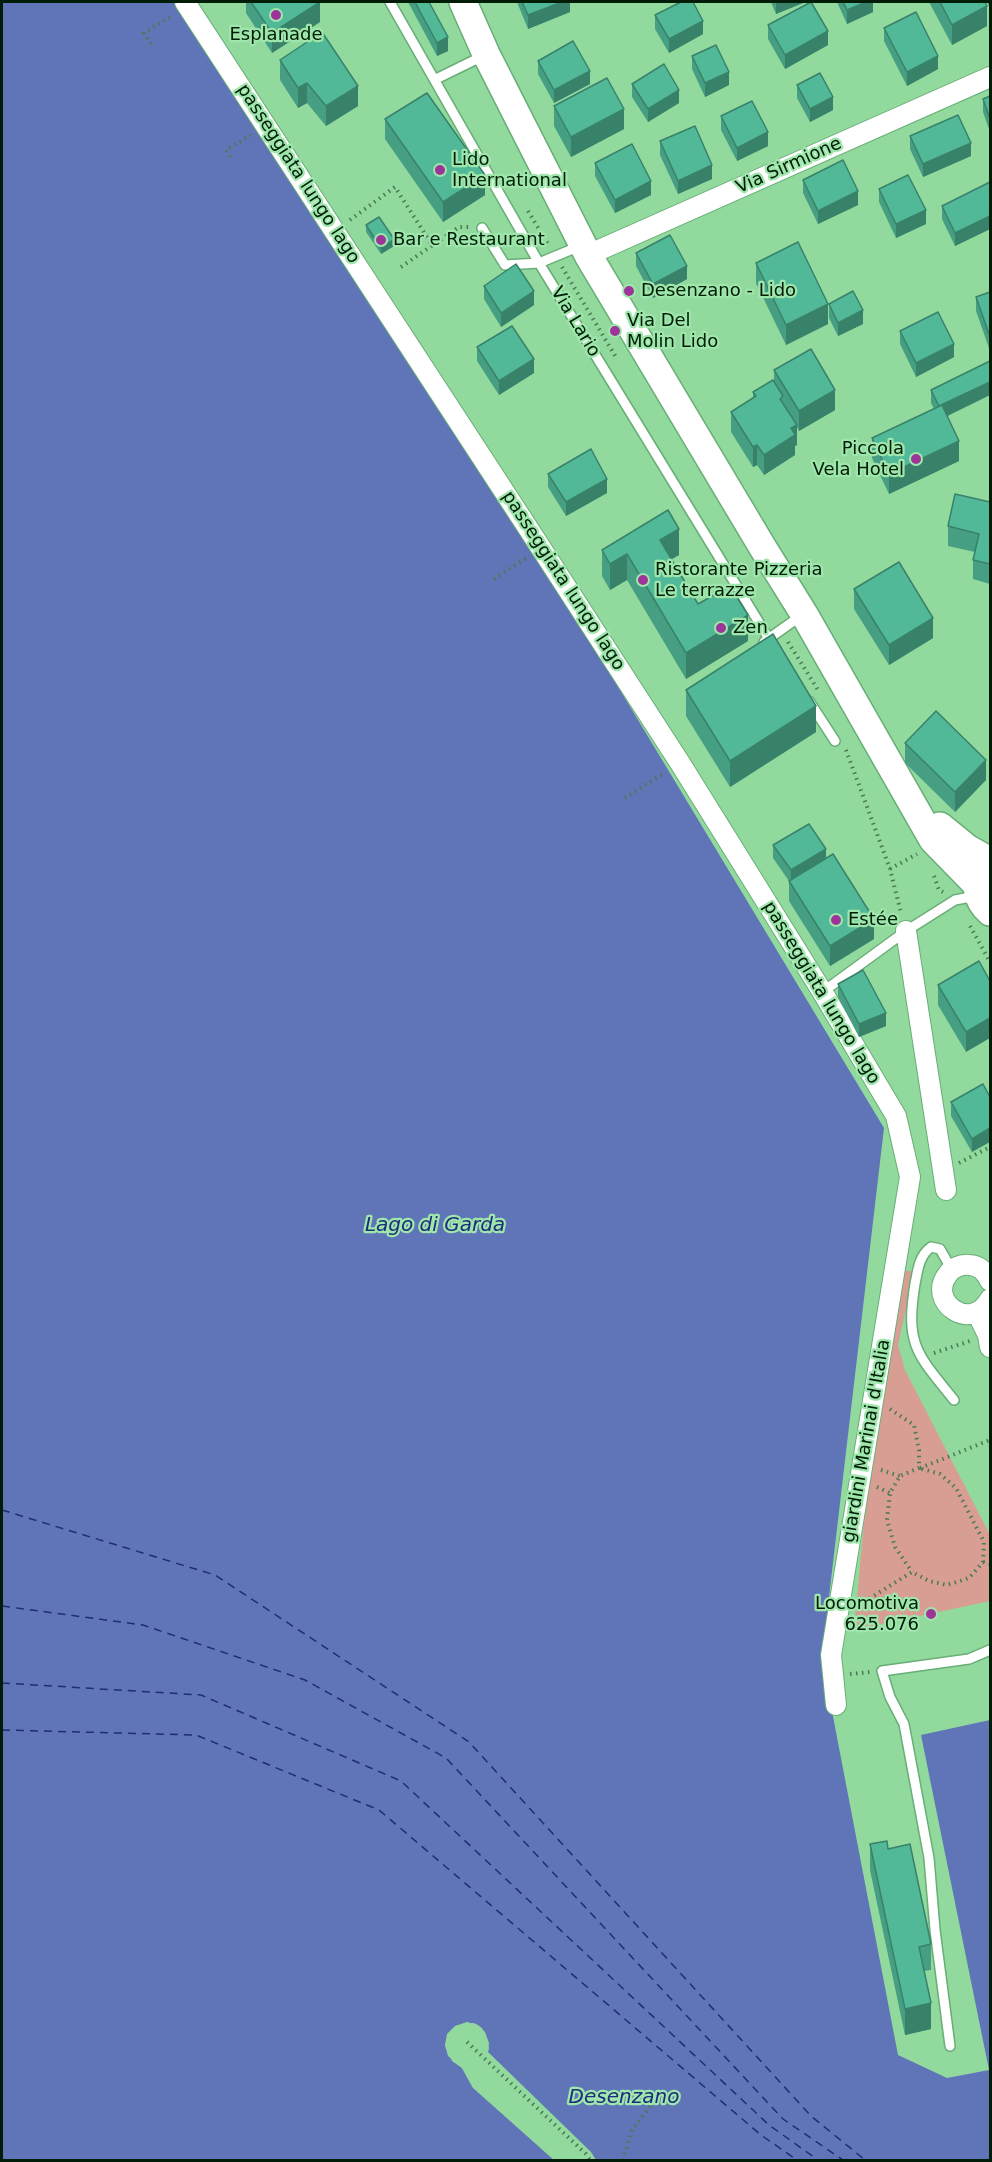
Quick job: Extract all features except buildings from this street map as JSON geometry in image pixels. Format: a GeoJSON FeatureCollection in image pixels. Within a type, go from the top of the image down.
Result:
{"type":"FeatureCollection","features":[{"type":"Feature","properties":{"kind":"main road"},"geometry":{"type":"LineString","coordinates":[[463,2],[486,54],[586,250],[804,614],[906,789],[933,840],[982,897]]}},
{"type":"Feature","properties":{"kind":"main road"},"geometry":{"type":"LineString","coordinates":[[906,789],[943,830],[967,848],[990,861],[979,875],[982,897]]}},
{"type":"Feature","properties":{"kind":"street","name":"passeggiata lungo lago"},"geometry":{"type":"LineString","coordinates":[[180,8],[267,125],[680,763],[817,983],[896,1116],[910,1177]]}},
{"type":"Feature","properties":{"kind":"street","name":"Via Sirmione"},"geometry":{"type":"LineString","coordinates":[[586,250],[990,77]]}},
{"type":"Feature","properties":{"kind":"street"},"geometry":{"type":"LineString","coordinates":[[906,931],[950,1175],[910,1177]]}},
{"type":"Feature","properties":{"kind":"street","name":"giardini Marinai d'Italia"},"geometry":{"type":"LineString","coordinates":[[836,1706],[831,1655],[910,1177]]}},
{"type":"Feature","properties":{"kind":"street"},"geometry":{"type":"LineString","coordinates":[[989,1275],[970,1264],[952,1270],[942,1286],[942,1293],[952,1309],[964,1314],[984,1306],[990,1347]]}},
{"type":"Feature","properties":{"kind":"lane","name":"Via Lario"},"geometry":{"type":"LineString","coordinates":[[390,2],[539,263],[781,657]]}},
{"type":"Feature","properties":{"kind":"lane"},"geometry":{"type":"LineString","coordinates":[[435,79],[486,54]]}},
{"type":"Feature","properties":{"kind":"lane"},"geometry":{"type":"LineString","coordinates":[[482,228],[505,265],[539,263],[586,250]]}},
{"type":"Feature","properties":{"kind":"lane"},"geometry":{"type":"LineString","coordinates":[[759,645],[804,614]]}},
{"type":"Feature","properties":{"kind":"lane"},"geometry":{"type":"LineString","coordinates":[[805,694],[836,741]]}},
{"type":"Feature","properties":{"kind":"lane"},"geometry":{"type":"LineString","coordinates":[[828,988],[906,931],[955,900],[982,897]]}},
{"type":"Feature","properties":{"kind":"lane"},"geometry":{"type":"LineString","coordinates":[[952,1270],[940,1249],[931,1246],[924,1252],[918,1266],[910,1311],[913,1339],[920,1357],[954,1400]]}},
{"type":"Feature","properties":{"kind":"lane"},"geometry":{"type":"LineString","coordinates":[[950,2046],[935,1930],[929,1858],[904,1724],[890,1697],[882,1671],[969,1659],[990,1650]]}},
{"type":"Feature","properties":{"kind":"path"},"geometry":{"type":"LineString","coordinates":[[151,44],[144,33],[180,8]]}},
{"type":"Feature","properties":{"kind":"path"},"geometry":{"type":"LineString","coordinates":[[230,157],[226,150],[267,125]]}},
{"type":"Feature","properties":{"kind":"path"},"geometry":{"type":"LineString","coordinates":[[360,213],[396,187],[432,245]]}},
{"type":"Feature","properties":{"kind":"path"},"geometry":{"type":"LineString","coordinates":[[401,267],[459,227],[482,228]]}},
{"type":"Feature","properties":{"kind":"path"},"geometry":{"type":"LineString","coordinates":[[494,579],[541,548]]}},
{"type":"Feature","properties":{"kind":"path"},"geometry":{"type":"LineString","coordinates":[[625,798],[680,763]]}},
{"type":"Feature","properties":{"kind":"path"},"geometry":{"type":"LineString","coordinates":[[950,1175],[990,1147]]}},
{"type":"Feature","properties":{"kind":"path"},"geometry":{"type":"LineString","coordinates":[[875,1398],[914,1425],[919,1450],[919,1468]]}},
{"type":"Feature","properties":{"kind":"path"},"geometry":{"type":"LineString","coordinates":[[919,1468],[940,1474],[956,1488],[984,1542],[983,1562],[969,1578],[947,1586],[929,1581],[912,1572],[895,1547],[888,1520],[890,1493],[900,1476],[919,1468],[990,1440]]}},
{"type":"Feature","properties":{"kind":"path"},"geometry":{"type":"LineString","coordinates":[[983,1562],[990,1564]]}},
{"type":"Feature","properties":{"kind":"path"},"geometry":{"type":"LineString","coordinates":[[837,1617],[912,1572]]}},
{"type":"Feature","properties":{"kind":"path"},"geometry":{"type":"LineString","coordinates":[[832,1676],[882,1671]]}},
{"type":"Feature","properties":{"kind":"path"},"geometry":{"type":"LineString","coordinates":[[467,2042],[590,2160]]}},
{"type":"Feature","properties":{"kind":"path"},"geometry":{"type":"LineString","coordinates":[[622,2160],[632,2130],[652,2104]]}},
{"type":"Feature","properties":{"kind":"shaded area"},"geometry":{"type":"Polygon","coordinates":[[[898,1269],[914,1272],[898,1345],[905,1370],[990,1535],[990,1601],[854,1630],[872,1436],[898,1269]]]}},
{"type":"Feature","properties":{"kind":"water","name":"Lago di Garda"},"geometry":{"type":"Polygon","coordinates":[[[2,2],[182,2],[468,438],[884,1128],[821,1665],[831,1706],[898,2055],[947,2078],[989,2070],[921,1735],[990,1720],[990,2160],[596,2160],[591,2152],[488,2052],[489,2048],[482,2028],[474,2023],[455,2026],[445,2045],[452,2061],[462,2068],[472,2086],[554,2160],[2,2160],[2,2]]]}},
{"type":"Feature","properties":{"kind":"pier"},"geometry":{"type":"Polygon","coordinates":[[[467,2022],[478,2025],[485,2032],[489,2043],[488,2052],[485,2050],[485,2038],[480,2030],[467,2025],[456,2028],[450,2036],[448,2045],[450,2054],[464,2066],[474,2085],[557,2160],[554,2160],[473,2088],[462,2068],[448,2056],[445,2045],[447,2034],[455,2026],[467,2022]]]}},
{"type":"Feature","properties":{"kind":"ferry route"},"geometry":{"type":"LineString","coordinates":[[2,1510],[215,1575],[469,1742],[811,2116],[865,2160]]}},
{"type":"Feature","properties":{"kind":"ferry route"},"geometry":{"type":"LineString","coordinates":[[2,1606],[143,1625],[305,1680],[446,1758],[783,2119],[843,2160]]}},
{"type":"Feature","properties":{"kind":"ferry route"},"geometry":{"type":"LineString","coordinates":[[2,1683],[201,1695],[401,1781],[769,2125],[818,2160]]}},
{"type":"Feature","properties":{"kind":"ferry route"},"geometry":{"type":"LineString","coordinates":[[2,1730],[196,1735],[379,1810],[761,2135],[797,2160]]}},
{"type":"Feature","properties":{"kind":"place","name":"Esplanade"},"geometry":{"type":"Point","coordinates":[276,15]}},
{"type":"Feature","properties":{"kind":"place","name":"Lido International"},"geometry":{"type":"Point","coordinates":[440,170]}},
{"type":"Feature","properties":{"kind":"place","name":"Bar e Restaurant"},"geometry":{"type":"Point","coordinates":[381,240]}},
{"type":"Feature","properties":{"kind":"place","name":"Desenzano - Lido"},"geometry":{"type":"Point","coordinates":[629,291]}},
{"type":"Feature","properties":{"kind":"place","name":"Via Del Molin Lido"},"geometry":{"type":"Point","coordinates":[615,331]}},
{"type":"Feature","properties":{"kind":"place","name":"Piccola Vela Hotel"},"geometry":{"type":"Point","coordinates":[916,459]}},
{"type":"Feature","properties":{"kind":"place","name":"Ristorante Pizzeria Le terrazze"},"geometry":{"type":"Point","coordinates":[643,580]}},
{"type":"Feature","properties":{"kind":"place","name":"Zen"},"geometry":{"type":"Point","coordinates":[721,628]}},
{"type":"Feature","properties":{"kind":"place","name":"Estée"},"geometry":{"type":"Point","coordinates":[836,920]}},
{"type":"Feature","properties":{"kind":"place","name":"Locomotiva 625.076"},"geometry":{"type":"Point","coordinates":[931,1614]}},
{"type":"Feature","properties":{"kind":"water label","name":"Desenzano"},"geometry":{"type":"Point","coordinates":[624,2098]}}]}
